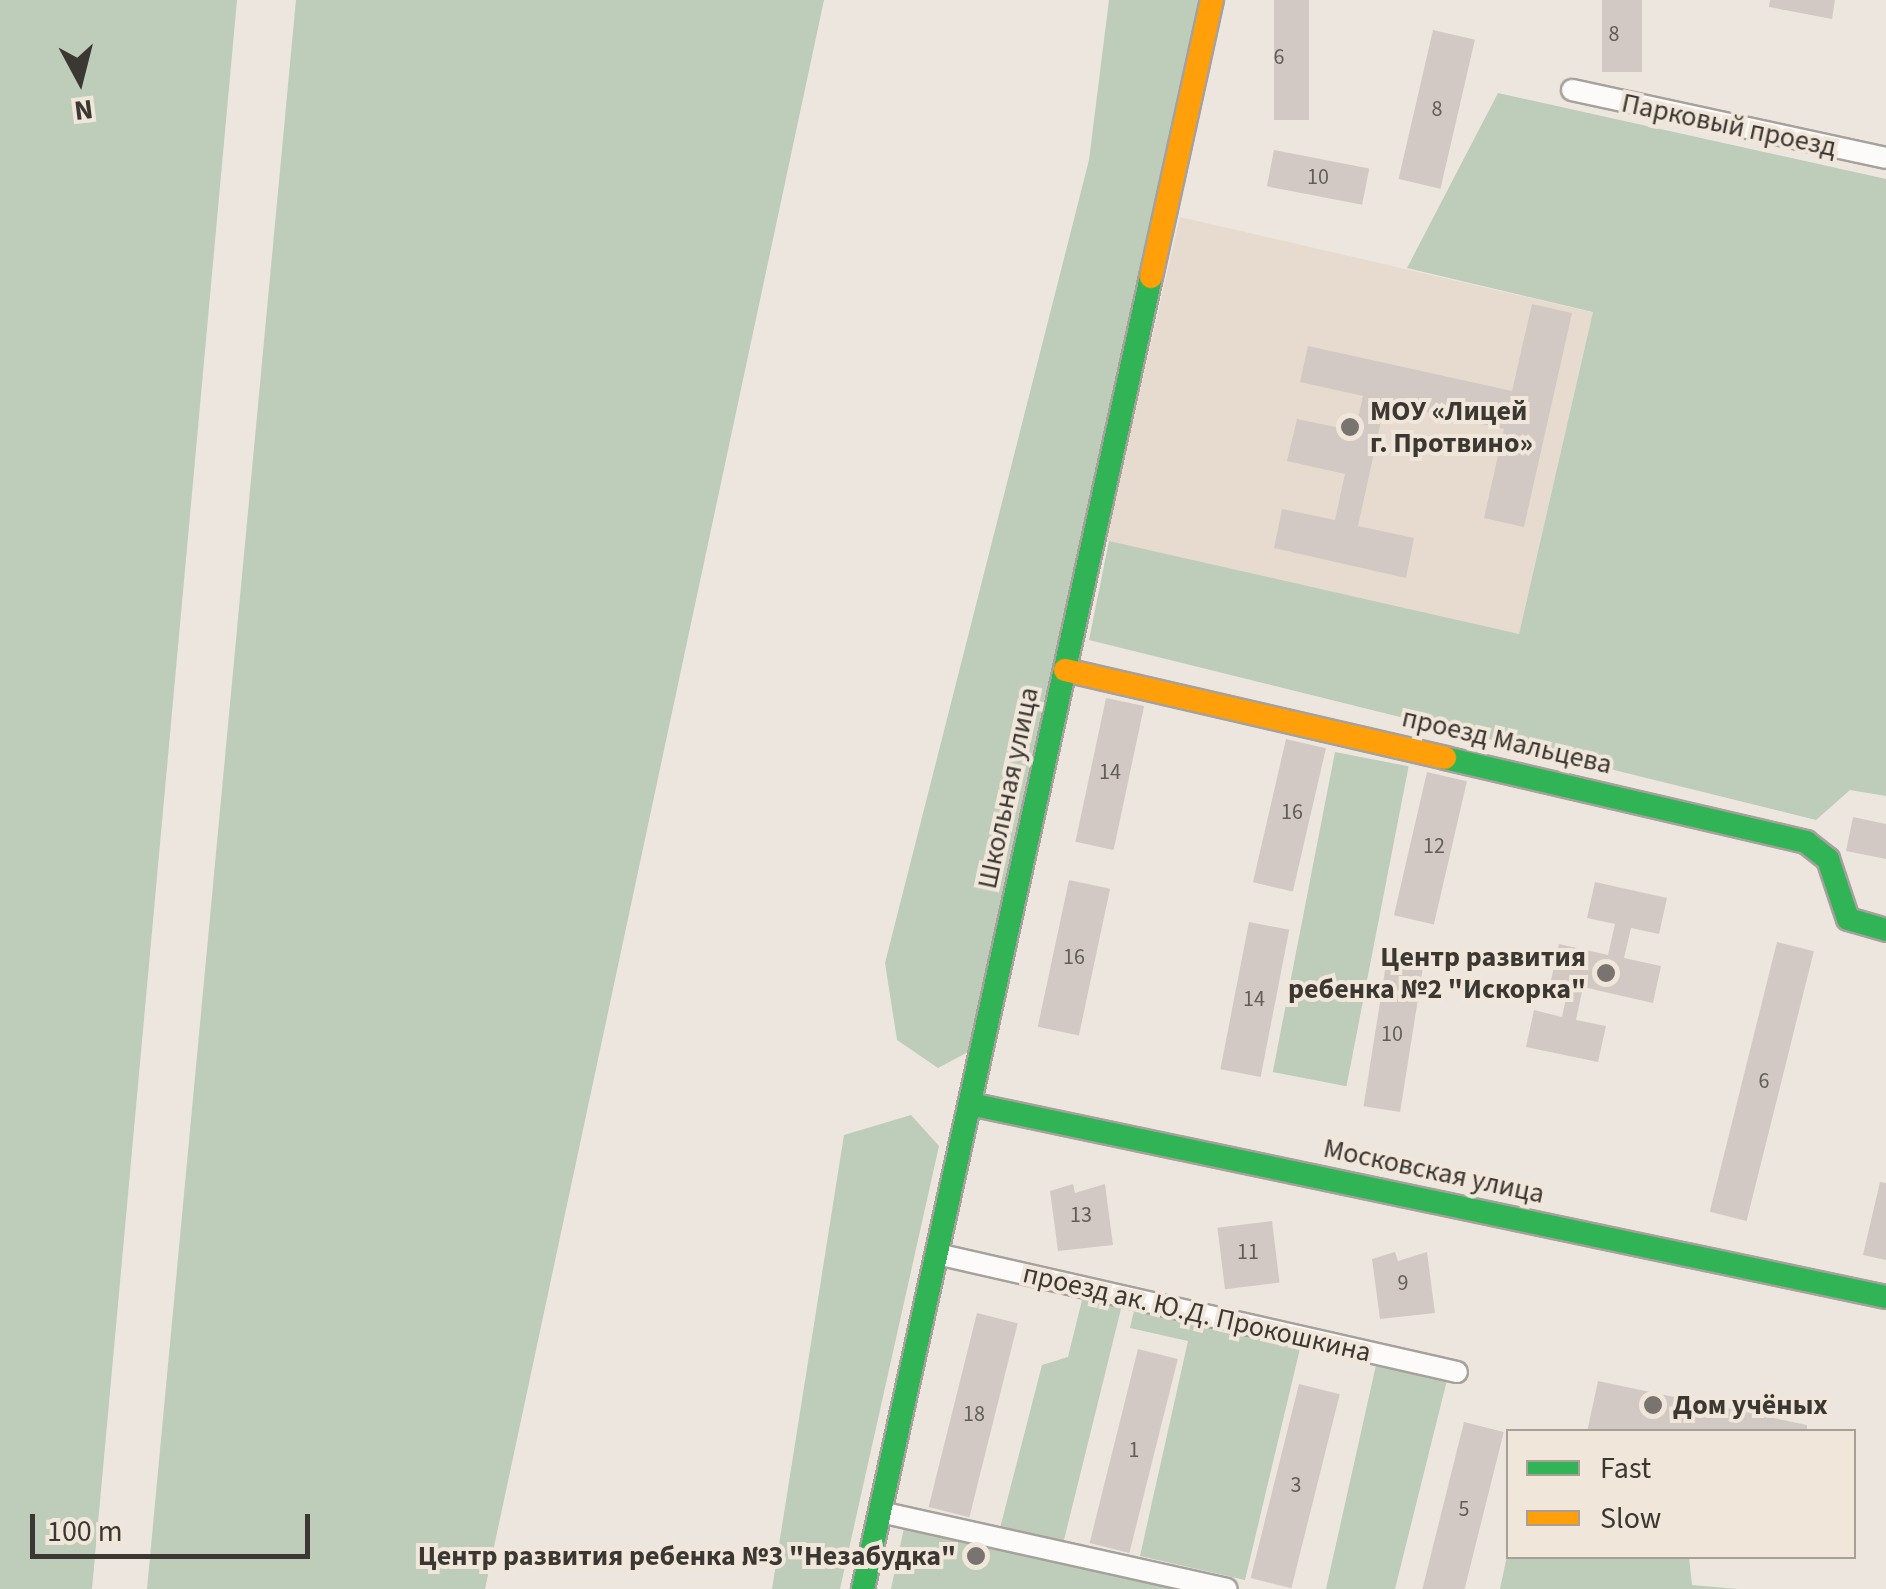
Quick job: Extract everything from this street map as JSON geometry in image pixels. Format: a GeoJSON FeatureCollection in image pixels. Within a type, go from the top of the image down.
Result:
{"type":"FeatureCollection","features":[{"type":"Feature","properties":{"kind":"street","name":"Школьная улица"},"geometry":{"type":"LineString","coordinates":[[863,1589],[1212,0]]}},
{"type":"Feature","properties":{"kind":"street","name":"Парковый проезд"},"geometry":{"type":"LineString","coordinates":[[1572,90],[1886,158]]}},
{"type":"Feature","properties":{"kind":"street","name":"проезд Мальцева"},"geometry":{"type":"LineString","coordinates":[[1065,670],[1816,846],[1828,859],[1843,914],[1886,930]]}},
{"type":"Feature","properties":{"kind":"street","name":"Московская улица"},"geometry":{"type":"LineString","coordinates":[[970,1104],[1886,1297]]}},
{"type":"Feature","properties":{"kind":"street","name":"проезд ак. Ю.Д. Прокошкина"},"geometry":{"type":"LineString","coordinates":[[937,1254],[1457,1372]]}},
{"type":"Feature","properties":{"kind":"street"},"geometry":{"type":"LineString","coordinates":[[880,1512],[1228,1589]]}},
{"type":"Feature","properties":{"kind":"shaded area","name":"МОУ «Лицей г. Протвино»"},"geometry":{"type":"Polygon","coordinates":[[[1180,217],[1593,312],[1518,636],[1105,540],[1180,217]]]}},
{"type":"Feature","properties":{"kind":"green space"},"geometry":{"type":"Polygon","coordinates":[[[0,0],[237,0],[92,1589],[0,1589],[0,0]]]}},
{"type":"Feature","properties":{"kind":"green space"},"geometry":{"type":"Polygon","coordinates":[[[296,0],[824,0],[485,1589],[147,1589],[296,0]]]}},
{"type":"Feature","properties":{"kind":"green space"},"geometry":{"type":"Polygon","coordinates":[[[1109,0],[1205,0],[983,1044],[938,1068],[897,1040],[885,963],[1089,160],[1109,0]]]}},
{"type":"Feature","properties":{"kind":"green space"},"geometry":{"type":"Polygon","coordinates":[[[1498,93],[1886,179],[1886,796],[1850,790],[1816,820],[1089,640],[1109,541],[1519,634],[1593,312],[1407,268],[1498,93]]]}},
{"type":"Feature","properties":{"kind":"green space"},"geometry":{"type":"Polygon","coordinates":[[[1335,752],[1409,766],[1346,1086],[1273,1072],[1335,752]]]}},
{"type":"Feature","properties":{"kind":"green space"},"geometry":{"type":"Polygon","coordinates":[[[911,1115],[939,1146],[840,1589],[772,1589],[844,1135],[911,1115]]]}},
{"type":"Feature","properties":{"kind":"green space"},"geometry":{"type":"Polygon","coordinates":[[[1083,1296],[1122,1305],[1063,1544],[999,1532],[1042,1365],[1068,1357],[1083,1296]]]}},
{"type":"Feature","properties":{"kind":"green space"},"geometry":{"type":"Polygon","coordinates":[[[1136,1302],[1302,1340],[1245,1580],[1140,1556],[1188,1341],[1130,1328],[1136,1302]]]}},
{"type":"Feature","properties":{"kind":"green space"},"geometry":{"type":"Polygon","coordinates":[[[1376,1365],[1448,1376],[1395,1589],[1326,1589],[1376,1365]]]}},
{"type":"Feature","properties":{"kind":"green space","name":"Центр развития ребенка №3 \"Незабудка\""},"geometry":{"type":"Polygon","coordinates":[[[905,1523],[1203,1589],[891,1589],[905,1523]]]}},
{"type":"Feature","properties":{"kind":"green space"},"geometry":{"type":"Polygon","coordinates":[[[1506,1559],[1689,1559],[1692,1585],[1738,1589],[1500,1589],[1506,1559]]]}},
{"type":"Feature","properties":{"kind":"building"},"geometry":{"type":"Polygon","coordinates":[[[1274,0],[1309,0],[1309,120],[1274,120],[1274,0]]]}},
{"type":"Feature","properties":{"kind":"building"},"geometry":{"type":"Polygon","coordinates":[[[1602,0],[1642,0],[1642,72],[1602,72],[1602,0]]]}},
{"type":"Feature","properties":{"kind":"building"},"geometry":{"type":"Polygon","coordinates":[[[1770,0],[1835,0],[1832,19],[1769,7],[1770,0]]]}},
{"type":"Feature","properties":{"kind":"building"},"geometry":{"type":"Polygon","coordinates":[[[1433,30],[1475,40],[1440,189],[1399,179],[1433,30]]]}},
{"type":"Feature","properties":{"kind":"building"},"geometry":{"type":"Polygon","coordinates":[[[1274,150],[1369,169],[1362,205],[1267,186],[1274,150]]]}},
{"type":"Feature","properties":{"kind":"building"},"geometry":{"type":"Polygon","coordinates":[[[1532,304],[1572,313],[1524,527],[1484,518],[1504,429],[1385,403],[1358,526],[1414,538],[1406,578],[1274,548],[1282,509],[1335,520],[1345,474],[1287,461],[1297,419],[1355,431],[1363,396],[1300,382],[1308,346],[1512,391],[1532,304]]]}},
{"type":"Feature","properties":{"kind":"building"},"geometry":{"type":"Polygon","coordinates":[[[1106,698],[1144,706],[1114,850],[1075,842],[1106,698]]]}},
{"type":"Feature","properties":{"kind":"building"},"geometry":{"type":"Polygon","coordinates":[[[1286,739],[1326,748],[1293,891],[1253,882],[1286,739]]]}},
{"type":"Feature","properties":{"kind":"building"},"geometry":{"type":"Polygon","coordinates":[[[1427,772],[1467,781],[1434,924],[1394,915],[1427,772]]]}},
{"type":"Feature","properties":{"kind":"building"},"geometry":{"type":"Polygon","coordinates":[[[1853,817],[1886,824],[1886,859],[1846,851],[1853,817]]]}},
{"type":"Feature","properties":{"kind":"building"},"geometry":{"type":"Polygon","coordinates":[[[1069,880],[1110,889],[1079,1035],[1038,1027],[1069,880]]]}},
{"type":"Feature","properties":{"kind":"building","name":"Центр развития ребенка №2 \"Искорка\""},"geometry":{"type":"Polygon","coordinates":[[[1595,882],[1667,898],[1659,934],[1631,928],[1624,958],[1661,966],[1653,1003],[1583,987],[1576,1020],[1606,1026],[1598,1062],[1526,1047],[1534,1010],[1562,1017],[1569,984],[1551,980],[1559,944],[1608,955],[1615,924],[1587,918],[1595,882]]]}},
{"type":"Feature","properties":{"kind":"building"},"geometry":{"type":"Polygon","coordinates":[[[1249,922],[1289,930],[1261,1077],[1220,1069],[1249,922]]]}},
{"type":"Feature","properties":{"kind":"building"},"geometry":{"type":"Polygon","coordinates":[[[1777,942],[1814,951],[1747,1221],[1710,1212],[1777,942]]]}},
{"type":"Feature","properties":{"kind":"building"},"geometry":{"type":"Polygon","coordinates":[[[1387,958],[1424,964],[1400,1112],[1364,1106],[1387,958]]]}},
{"type":"Feature","properties":{"kind":"building"},"geometry":{"type":"Polygon","coordinates":[[[1880,1182],[1886,1183],[1886,1260],[1863,1255],[1880,1182]]]}},
{"type":"Feature","properties":{"kind":"building"},"geometry":{"type":"Polygon","coordinates":[[[1073,1184],[1075,1193],[1105,1184],[1113,1245],[1058,1251],[1050,1191],[1073,1184]]]}},
{"type":"Feature","properties":{"kind":"building"},"geometry":{"type":"Polygon","coordinates":[[[1272,1221],[1280,1283],[1225,1289],[1217,1228],[1272,1221]]]}},
{"type":"Feature","properties":{"kind":"building"},"geometry":{"type":"Polygon","coordinates":[[[1395,1252],[1398,1261],[1427,1252],[1435,1313],[1380,1319],[1372,1259],[1395,1252]]]}},
{"type":"Feature","properties":{"kind":"building"},"geometry":{"type":"Polygon","coordinates":[[[977,1313],[1018,1323],[969,1517],[929,1507],[977,1313]]]}},
{"type":"Feature","properties":{"kind":"building"},"geometry":{"type":"Polygon","coordinates":[[[1138,1349],[1178,1359],[1129,1553],[1090,1543],[1138,1349]]]}},
{"type":"Feature","properties":{"kind":"building","name":"Дом учёных"},"geometry":{"type":"Polygon","coordinates":[[[1598,1381],[1807,1425],[1807,1429],[1588,1429],[1598,1381]]]}},
{"type":"Feature","properties":{"kind":"building"},"geometry":{"type":"Polygon","coordinates":[[[1299,1384],[1340,1394],[1291,1588],[1251,1578],[1299,1384]]]}},
{"type":"Feature","properties":{"kind":"building"},"geometry":{"type":"Polygon","coordinates":[[[1464,1422],[1504,1432],[1465,1589],[1422,1589],[1464,1422]]]}},
{"type":"Feature","properties":{"kind":"traffic: fast"},"geometry":{"type":"LineString","coordinates":[[863,1589],[1151,277]]}},
{"type":"Feature","properties":{"kind":"traffic: fast"},"geometry":{"type":"LineString","coordinates":[[1445,758],[1806,842],[1828,859],[1848,919],[1886,930]]}},
{"type":"Feature","properties":{"kind":"traffic: fast"},"geometry":{"type":"LineString","coordinates":[[970,1104],[1886,1297]]}},
{"type":"Feature","properties":{"kind":"traffic: slow"},"geometry":{"type":"LineString","coordinates":[[1151,277],[1212,0]]}},
{"type":"Feature","properties":{"kind":"traffic: slow"},"geometry":{"type":"LineString","coordinates":[[1065,670],[1445,758]]}},
{"type":"Feature","properties":{"kind":"place","name":"МОУ «Лицей г. Протвино»"},"geometry":{"type":"Point","coordinates":[1350,427]}},
{"type":"Feature","properties":{"kind":"place","name":"Центр развития ребенка №2 \"Искорка\""},"geometry":{"type":"Point","coordinates":[1606,973]}},
{"type":"Feature","properties":{"kind":"place","name":"Дом учёных"},"geometry":{"type":"Point","coordinates":[1653,1405]}},
{"type":"Feature","properties":{"kind":"place","name":"Центр развития ребенка №3 \"Незабудка\""},"geometry":{"type":"Point","coordinates":[976,1556]}}]}
